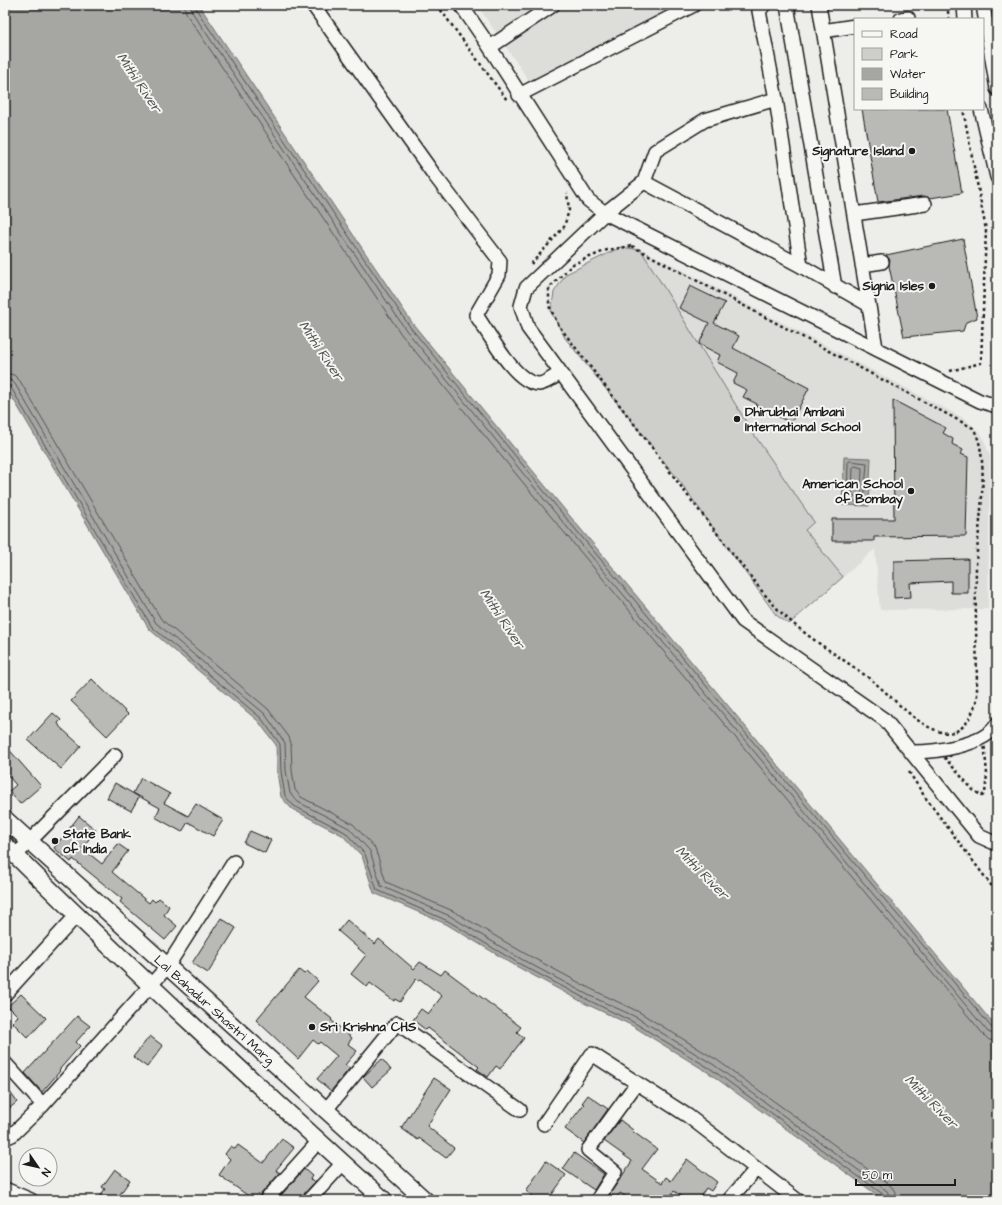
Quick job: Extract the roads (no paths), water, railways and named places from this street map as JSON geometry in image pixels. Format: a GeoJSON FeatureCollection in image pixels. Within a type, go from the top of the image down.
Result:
{"type":"FeatureCollection","features":[{"type":"Feature","properties":{"kind":"main road","name":"Lal Bahadur Shastri Marg"},"geometry":{"type":"LineString","coordinates":[[5,819],[28,842],[425,1200]]}},
{"type":"Feature","properties":{"kind":"main road","name":"Lal Bahadur Shastri Marg"},"geometry":{"type":"LineString","coordinates":[[10,850],[76,916],[384,1200]]}},
{"type":"Feature","properties":{"kind":"street"},"geometry":{"type":"LineString","coordinates":[[313,5],[435,176],[500,261],[499,275],[476,315],[516,373],[529,382],[540,384],[561,373]]}},
{"type":"Feature","properties":{"kind":"street"},"geometry":{"type":"LineString","coordinates":[[461,5],[588,200],[605,213],[980,401],[997,406]]}},
{"type":"Feature","properties":{"kind":"street"},"geometry":{"type":"LineString","coordinates":[[490,48],[553,5]]}},
{"type":"Feature","properties":{"kind":"street"},"geometry":{"type":"LineString","coordinates":[[519,95],[694,5]]}},
{"type":"Feature","properties":{"kind":"street"},"geometry":{"type":"LineString","coordinates":[[764,5],[759,11],[776,99],[801,266]]}},
{"type":"Feature","properties":{"kind":"street"},"geometry":{"type":"LineString","coordinates":[[787,5],[835,287]]}},
{"type":"Feature","properties":{"kind":"street"},"geometry":{"type":"LineString","coordinates":[[819,5],[876,348]]}},
{"type":"Feature","properties":{"kind":"street"},"geometry":{"type":"LineString","coordinates":[[964,5],[966,18]]}},
{"type":"Feature","properties":{"kind":"street"},"geometry":{"type":"LineString","coordinates":[[983,5],[991,69],[997,89]]}},
{"type":"Feature","properties":{"kind":"street"},"geometry":{"type":"LineString","coordinates":[[823,31],[854,26]]}},
{"type":"Feature","properties":{"kind":"street"},"geometry":{"type":"LineString","coordinates":[[776,99],[705,120],[655,151],[644,182],[605,213],[526,288],[521,306],[528,328],[743,621],[885,720],[979,836],[997,844]]}},
{"type":"Feature","properties":{"kind":"street"},"geometry":{"type":"LineString","coordinates":[[981,110],[997,177]]}},
{"type":"Feature","properties":{"kind":"street"},"geometry":{"type":"LineString","coordinates":[[644,182],[801,266],[869,306]]}},
{"type":"Feature","properties":{"kind":"street"},"geometry":{"type":"LineString","coordinates":[[854,214],[925,204]]}},
{"type":"Feature","properties":{"kind":"street"},"geometry":{"type":"LineString","coordinates":[[862,265],[882,262]]}},
{"type":"Feature","properties":{"kind":"street"},"geometry":{"type":"LineString","coordinates":[[912,752],[935,752],[954,748],[977,739],[995,728],[997,724]]}},
{"type":"Feature","properties":{"kind":"street"},"geometry":{"type":"LineString","coordinates":[[10,850],[28,842],[115,755]]}},
{"type":"Feature","properties":{"kind":"street"},"geometry":{"type":"LineString","coordinates":[[5,1138],[12,1135],[43,1105],[167,967],[234,862]]}},
{"type":"Feature","properties":{"kind":"street"},"geometry":{"type":"LineString","coordinates":[[5,994],[76,916]]}},
{"type":"Feature","properties":{"kind":"street"},"geometry":{"type":"LineString","coordinates":[[325,1111],[397,1024],[520,1110]]}},
{"type":"Feature","properties":{"kind":"street"},"geometry":{"type":"LineString","coordinates":[[544,1124],[592,1054],[688,1116],[791,1198]]}},
{"type":"Feature","properties":{"kind":"street"},"geometry":{"type":"LineString","coordinates":[[5,1063],[43,1105]]}},
{"type":"Feature","properties":{"kind":"street"},"geometry":{"type":"LineString","coordinates":[[597,1200],[615,1172],[588,1150],[637,1083]]}},
{"type":"Feature","properties":{"kind":"street"},"geometry":{"type":"LineString","coordinates":[[266,1200],[319,1141]]}},
{"type":"Feature","properties":{"kind":"street"},"geometry":{"type":"LineString","coordinates":[[309,1200],[343,1163]]}},
{"type":"Feature","properties":{"kind":"street"},"geometry":{"type":"LineString","coordinates":[[729,1200],[756,1169]]}},
{"type":"Feature","properties":{"kind":"street"},"geometry":{"type":"LineString","coordinates":[[5,1188],[31,1200]]}},
{"type":"Feature","properties":{"kind":"water","name":"Mithi River"},"geometry":{"type":"Polygon","coordinates":[[[5,5],[199,5],[413,324],[564,509],[997,1028],[997,1200],[884,1200],[709,1073],[631,1025],[584,1003],[516,966],[446,924],[374,893],[362,856],[342,835],[292,809],[281,797],[277,772],[276,745],[258,721],[149,629],[5,385],[5,5]]]}},
{"type":"Feature","properties":{"kind":"water"},"geometry":{"type":"Polygon","coordinates":[[[844,457],[871,458],[869,506],[842,505],[844,457]]]}},
{"type":"Feature","properties":{"kind":"place","name":"Signature Island"},"geometry":{"type":"Point","coordinates":[912,151]}},
{"type":"Feature","properties":{"kind":"place","name":"Signia Isles"},"geometry":{"type":"Point","coordinates":[932,286]}},
{"type":"Feature","properties":{"kind":"place","name":"Dhirubhai Ambani International School"},"geometry":{"type":"Point","coordinates":[737,419]}},
{"type":"Feature","properties":{"kind":"place","name":"American School of Bombay"},"geometry":{"type":"Point","coordinates":[911,491]}},
{"type":"Feature","properties":{"kind":"place","name":"State Bank of India"},"geometry":{"type":"Point","coordinates":[55,841]}},
{"type":"Feature","properties":{"kind":"place","name":"Sri Krishna CHS"},"geometry":{"type":"Point","coordinates":[312,1027]}}]}
